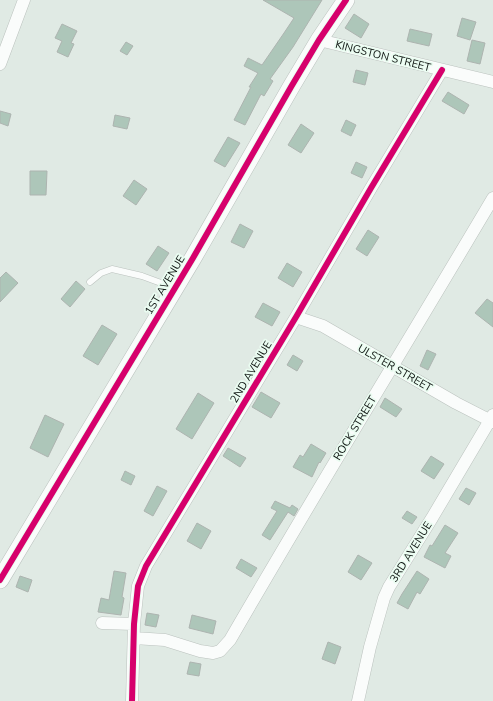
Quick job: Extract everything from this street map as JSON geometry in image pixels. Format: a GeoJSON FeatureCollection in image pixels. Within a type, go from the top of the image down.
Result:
{"type":"FeatureCollection","features":[{"type":"Feature","properties":{"kind":"street"},"geometry":{"type":"LineString","coordinates":[[0,64],[24,0]]}},
{"type":"Feature","properties":{"kind":"street","name":"1ST AVENUE"},"geometry":{"type":"LineString","coordinates":[[0,580],[193,258],[319,40],[346,0]]}},
{"type":"Feature","properties":{"kind":"street","name":"KINGSTON STREET"},"geometry":{"type":"LineString","coordinates":[[319,40],[493,82]]}},
{"type":"Feature","properties":{"kind":"street","name":"2ND AVENUE"},"geometry":{"type":"LineString","coordinates":[[132,701],[134,624],[138,586],[146,566],[296,317],[442,70]]}},
{"type":"Feature","properties":{"kind":"street","name":"ROCK STREET"},"geometry":{"type":"LineString","coordinates":[[134,638],[165,640],[200,651],[213,653],[220,651],[230,640],[282,549],[425,314],[493,198]]}},
{"type":"Feature","properties":{"kind":"street","name":"ULSTER STREET"},"geometry":{"type":"LineString","coordinates":[[296,317],[323,326],[456,403],[492,419]]}},
{"type":"Feature","properties":{"kind":"street","name":"3RD AVENUE"},"geometry":{"type":"LineString","coordinates":[[358,701],[370,647],[384,598],[389,587],[492,419]]}},
{"type":"Feature","properties":{"kind":"street"},"geometry":{"type":"LineString","coordinates":[[102,623],[134,624]]}},
{"type":"Feature","properties":{"kind":"lane"},"geometry":{"type":"LineString","coordinates":[[90,282],[101,273],[112,269],[142,276],[161,283],[173,291]]}},
{"type":"Feature","properties":{"kind":"building"},"geometry":{"type":"Polygon","coordinates":[[[263,0],[322,0],[293,47],[270,79],[273,81],[264,96],[261,94],[245,125],[234,120],[251,87],[249,87],[258,73],[244,66],[248,58],[262,65],[294,18],[263,0]]]}},
{"type":"Feature","properties":{"kind":"building"},"geometry":{"type":"Polygon","coordinates":[[[354,14],[369,24],[361,38],[345,28],[354,14]]]}},
{"type":"Feature","properties":{"kind":"building"},"geometry":{"type":"Polygon","coordinates":[[[462,18],[476,22],[470,40],[457,36],[462,18]]]}},
{"type":"Feature","properties":{"kind":"building"},"geometry":{"type":"Polygon","coordinates":[[[62,24],[77,31],[71,43],[74,44],[68,57],[57,52],[62,41],[55,38],[62,24]]]}},
{"type":"Feature","properties":{"kind":"building"},"geometry":{"type":"Polygon","coordinates":[[[410,29],[432,34],[429,46],[407,41],[410,29]]]}},
{"type":"Feature","properties":{"kind":"building"},"geometry":{"type":"Polygon","coordinates":[[[472,40],[485,43],[480,64],[467,61],[472,40]]]}},
{"type":"Feature","properties":{"kind":"building"},"geometry":{"type":"Polygon","coordinates":[[[126,42],[133,46],[127,55],[120,51],[126,42]]]}},
{"type":"Feature","properties":{"kind":"building"},"geometry":{"type":"Polygon","coordinates":[[[356,70],[368,73],[365,85],[353,82],[356,70]]]}},
{"type":"Feature","properties":{"kind":"building"},"geometry":{"type":"Polygon","coordinates":[[[448,92],[469,105],[464,114],[442,101],[448,92]]]}},
{"type":"Feature","properties":{"kind":"building"},"geometry":{"type":"Polygon","coordinates":[[[0,111],[11,114],[8,126],[0,123],[0,111]]]}},
{"type":"Feature","properties":{"kind":"building"},"geometry":{"type":"Polygon","coordinates":[[[115,115],[130,118],[127,129],[113,126],[115,115]]]}},
{"type":"Feature","properties":{"kind":"building"},"geometry":{"type":"Polygon","coordinates":[[[346,120],[356,125],[351,136],[341,131],[346,120]]]}},
{"type":"Feature","properties":{"kind":"building"},"geometry":{"type":"Polygon","coordinates":[[[301,124],[314,133],[301,153],[288,145],[301,124]]]}},
{"type":"Feature","properties":{"kind":"building"},"geometry":{"type":"Polygon","coordinates":[[[228,137],[240,143],[225,167],[214,161],[228,137]]]}},
{"type":"Feature","properties":{"kind":"building"},"geometry":{"type":"Polygon","coordinates":[[[356,162],[367,167],[362,178],[351,173],[356,162]]]}},
{"type":"Feature","properties":{"kind":"building"},"geometry":{"type":"Polygon","coordinates":[[[30,171],[47,171],[46,195],[30,195],[30,171]]]}},
{"type":"Feature","properties":{"kind":"building"},"geometry":{"type":"Polygon","coordinates":[[[134,180],[147,189],[136,205],[123,196],[134,180]]]}},
{"type":"Feature","properties":{"kind":"building"},"geometry":{"type":"Polygon","coordinates":[[[240,224],[253,231],[244,248],[231,242],[240,224]]]}},
{"type":"Feature","properties":{"kind":"building"},"geometry":{"type":"Polygon","coordinates":[[[368,230],[379,237],[367,256],[356,249],[368,230]]]}},
{"type":"Feature","properties":{"kind":"building"},"geometry":{"type":"Polygon","coordinates":[[[158,246],[169,253],[157,271],[146,264],[158,246]]]}},
{"type":"Feature","properties":{"kind":"building"},"geometry":{"type":"Polygon","coordinates":[[[287,263],[302,272],[293,287],[278,278],[287,263]]]}},
{"type":"Feature","properties":{"kind":"building"},"geometry":{"type":"Polygon","coordinates":[[[6,272],[18,283],[0,302],[0,278],[6,272]]]}},
{"type":"Feature","properties":{"kind":"building"},"geometry":{"type":"Polygon","coordinates":[[[76,281],[85,289],[70,307],[61,299],[76,281]]]}},
{"type":"Feature","properties":{"kind":"building"},"geometry":{"type":"Polygon","coordinates":[[[487,299],[493,303],[493,327],[475,313],[487,299]]]}},
{"type":"Feature","properties":{"kind":"building"},"geometry":{"type":"Polygon","coordinates":[[[263,303],[280,312],[272,326],[255,317],[263,303]]]}},
{"type":"Feature","properties":{"kind":"building"},"geometry":{"type":"Polygon","coordinates":[[[102,325],[117,334],[98,365],[83,356],[102,325]]]}},
{"type":"Feature","properties":{"kind":"building"},"geometry":{"type":"Polygon","coordinates":[[[427,350],[436,354],[428,370],[420,366],[427,350]]]}},
{"type":"Feature","properties":{"kind":"building"},"geometry":{"type":"Polygon","coordinates":[[[293,355],[303,361],[297,371],[287,365],[293,355]]]}},
{"type":"Feature","properties":{"kind":"building"},"geometry":{"type":"Polygon","coordinates":[[[261,392],[280,403],[271,418],[252,407],[261,392]]]}},
{"type":"Feature","properties":{"kind":"building"},"geometry":{"type":"Polygon","coordinates":[[[198,393],[214,403],[192,439],[176,429],[198,393]]]}},
{"type":"Feature","properties":{"kind":"building"},"geometry":{"type":"Polygon","coordinates":[[[385,398],[402,409],[396,417],[380,407],[385,398]]]}},
{"type":"Feature","properties":{"kind":"building"},"geometry":{"type":"Polygon","coordinates":[[[45,415],[64,424],[48,457],[30,448],[45,415]]]}},
{"type":"Feature","properties":{"kind":"building"},"geometry":{"type":"Polygon","coordinates":[[[311,444],[326,453],[320,463],[319,462],[312,477],[293,467],[300,455],[303,457],[311,444]]]}},
{"type":"Feature","properties":{"kind":"building"},"geometry":{"type":"Polygon","coordinates":[[[228,448],[246,458],[240,467],[223,456],[228,448]]]}},
{"type":"Feature","properties":{"kind":"building"},"geometry":{"type":"Polygon","coordinates":[[[431,456],[444,464],[434,479],[421,471],[431,456]]]}},
{"type":"Feature","properties":{"kind":"building"},"geometry":{"type":"Polygon","coordinates":[[[125,471],[135,476],[131,485],[121,480],[125,471]]]}},
{"type":"Feature","properties":{"kind":"building"},"geometry":{"type":"Polygon","coordinates":[[[157,486],[167,491],[153,516],[144,511],[157,486]]]}},
{"type":"Feature","properties":{"kind":"building"},"geometry":{"type":"Polygon","coordinates":[[[466,488],[476,493],[469,505],[459,499],[466,488]]]}},
{"type":"Feature","properties":{"kind":"building"},"geometry":{"type":"Polygon","coordinates":[[[275,501],[290,508],[292,505],[298,509],[294,516],[288,512],[270,540],[262,535],[277,511],[271,508],[275,501]]]}},
{"type":"Feature","properties":{"kind":"building"},"geometry":{"type":"Polygon","coordinates":[[[407,511],[417,517],[412,524],[402,518],[407,511]]]}},
{"type":"Feature","properties":{"kind":"building"},"geometry":{"type":"Polygon","coordinates":[[[197,523],[211,531],[201,549],[187,541],[197,523]]]}},
{"type":"Feature","properties":{"kind":"building"},"geometry":{"type":"Polygon","coordinates":[[[445,525],[458,533],[445,553],[451,556],[445,568],[424,557],[430,545],[432,546],[445,525]]]}},
{"type":"Feature","properties":{"kind":"building"},"geometry":{"type":"Polygon","coordinates":[[[358,555],[372,563],[361,580],[348,572],[358,555]]]}},
{"type":"Feature","properties":{"kind":"building"},"geometry":{"type":"Polygon","coordinates":[[[241,559],[257,568],[251,577],[236,568],[241,559]]]}},
{"type":"Feature","properties":{"kind":"building"},"geometry":{"type":"Polygon","coordinates":[[[114,571],[126,573],[121,615],[98,612],[101,598],[109,600],[114,571]]]}},
{"type":"Feature","properties":{"kind":"building"},"geometry":{"type":"Polygon","coordinates":[[[417,571],[429,579],[420,594],[417,592],[408,609],[397,603],[417,571]]]}},
{"type":"Feature","properties":{"kind":"building"},"geometry":{"type":"Polygon","coordinates":[[[20,576],[32,580],[28,592],[16,587],[20,576]]]}},
{"type":"Feature","properties":{"kind":"building"},"geometry":{"type":"Polygon","coordinates":[[[147,613],[159,615],[156,627],[145,625],[147,613]]]}},
{"type":"Feature","properties":{"kind":"building"},"geometry":{"type":"Polygon","coordinates":[[[192,615],[216,621],[213,634],[189,628],[192,615]]]}},
{"type":"Feature","properties":{"kind":"building"},"geometry":{"type":"Polygon","coordinates":[[[328,642],[341,647],[335,664],[322,659],[328,642]]]}},
{"type":"Feature","properties":{"kind":"building"},"geometry":{"type":"Polygon","coordinates":[[[190,662],[201,664],[199,676],[187,674],[190,662]]]}},
{"type":"Feature","properties":{"kind":"cycle path"},"geometry":{"type":"LineString","coordinates":[[0,580],[193,258],[319,40],[346,0]]}},
{"type":"Feature","properties":{"kind":"cycle path"},"geometry":{"type":"LineString","coordinates":[[132,701],[134,624],[138,586],[146,566],[296,317],[442,70]]}}]}
